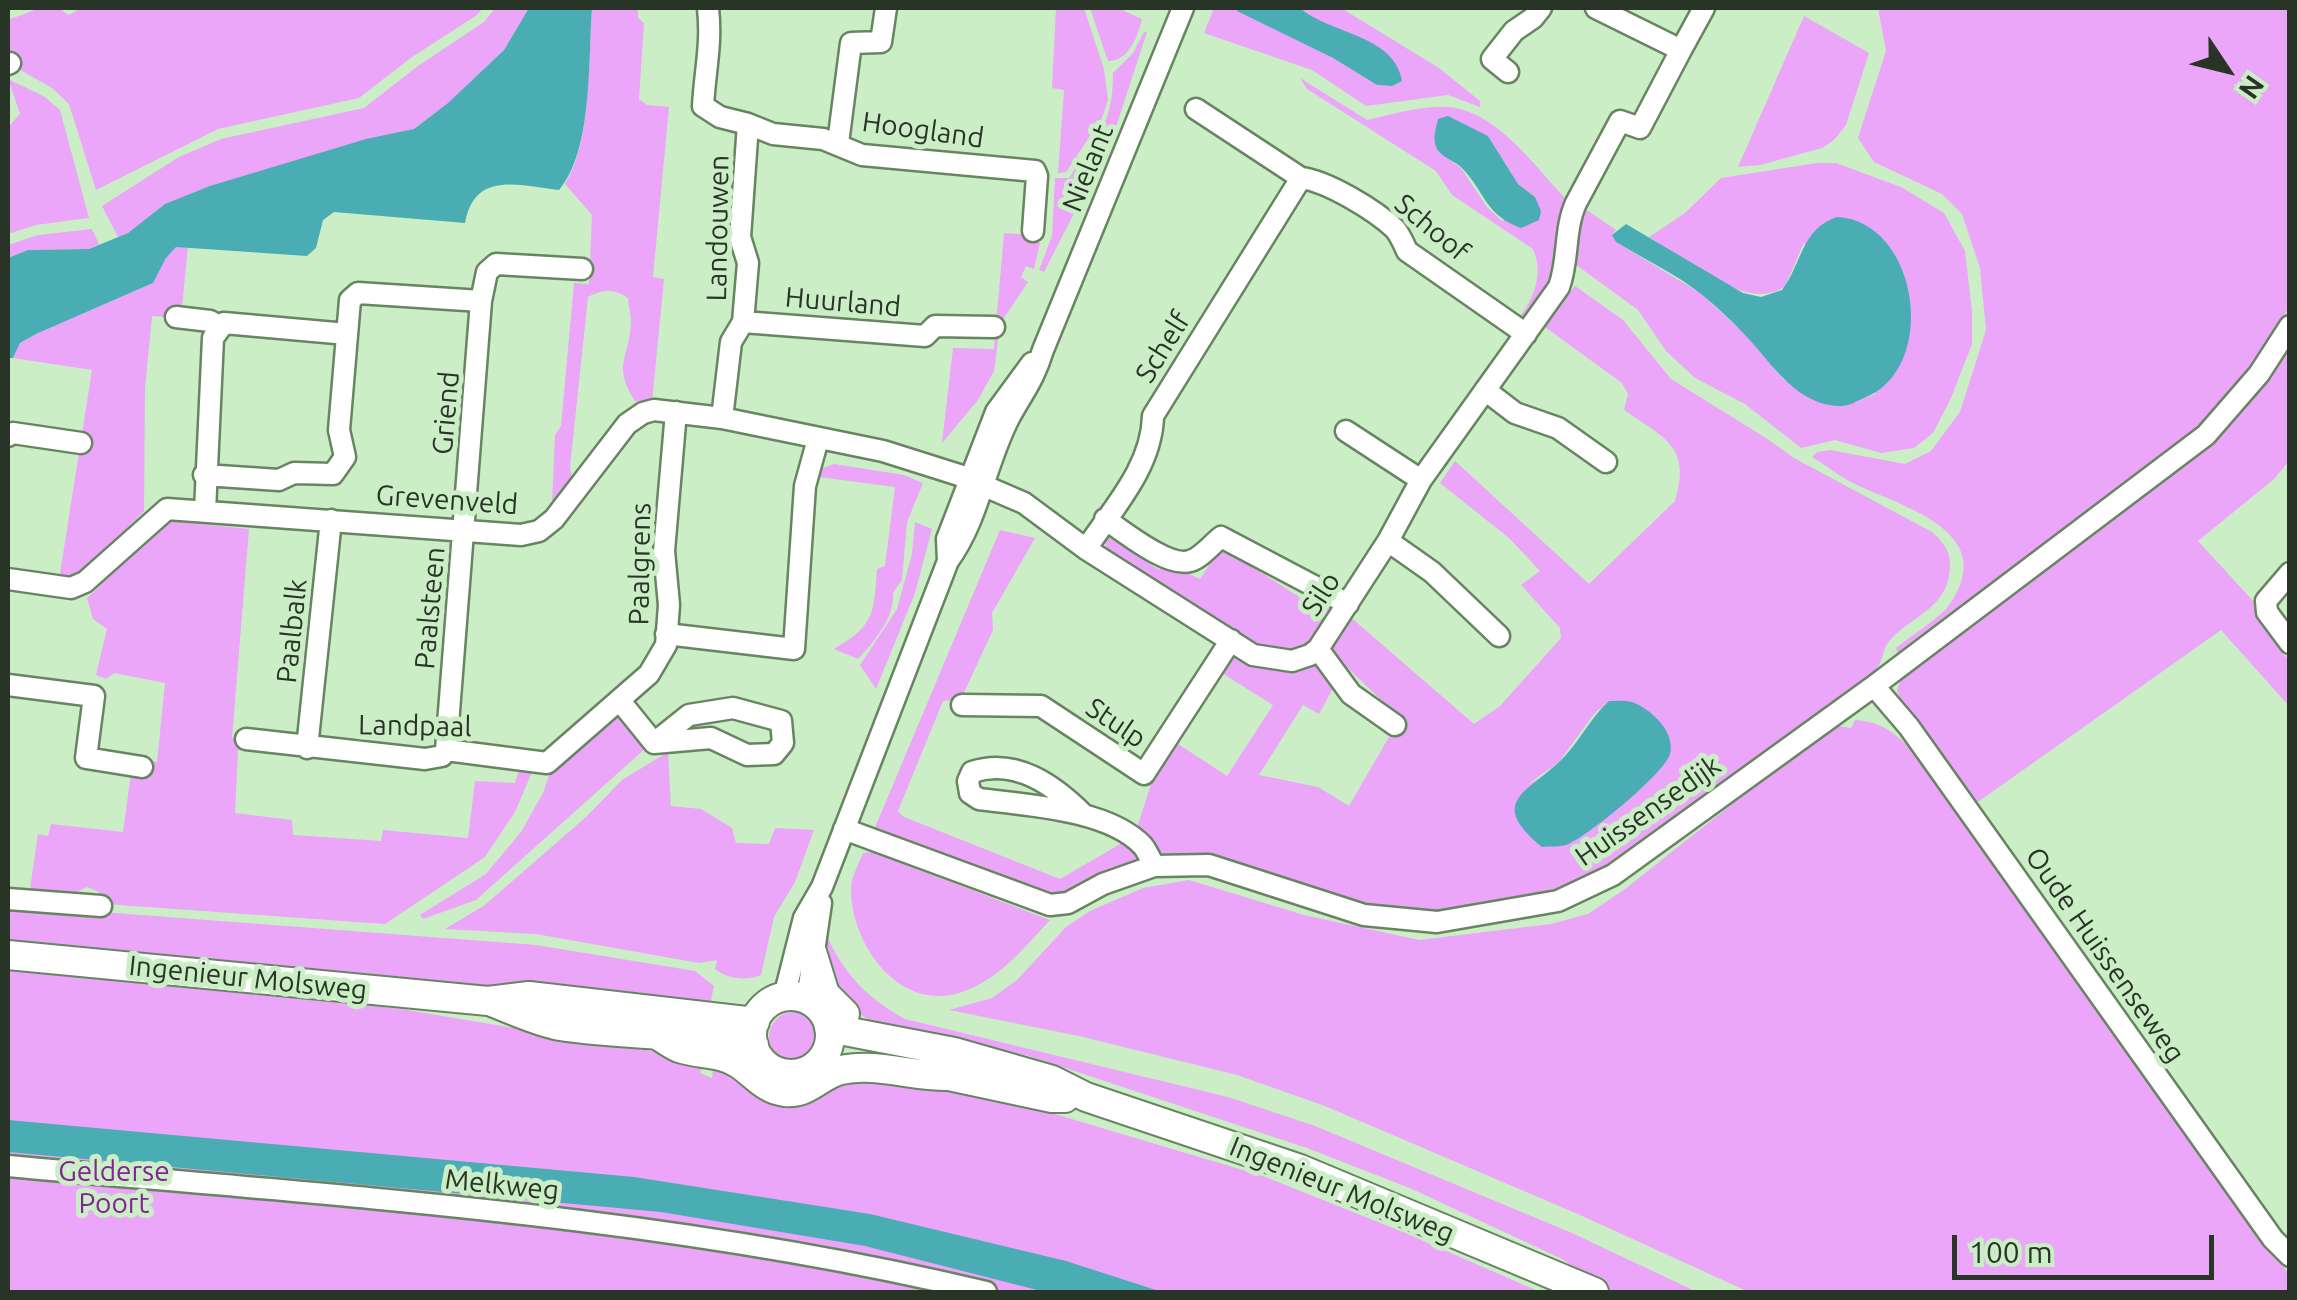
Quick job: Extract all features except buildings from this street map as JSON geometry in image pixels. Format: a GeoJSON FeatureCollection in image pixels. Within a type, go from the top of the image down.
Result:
{"type":"FeatureCollection","features":[{"type":"Feature","properties":{"kind":"main road"},"geometry":{"type":"LineString","coordinates":[[659,1036],[681,1048],[737,1063],[760,1083],[786,1093],[811,1088],[836,1070],[865,1067],[926,1076],[951,1064],[937,1042],[847,1016],[825,994],[812,952]]}},
{"type":"Feature","properties":{"kind":"main road","name":"Ingenieur Molsweg"},"geometry":{"type":"LineString","coordinates":[[8,955],[488,1001],[529,996],[754,1033]]}},
{"type":"Feature","properties":{"kind":"main road"},"geometry":{"type":"LineString","coordinates":[[796,998],[825,1016],[827,1042],[805,1072],[779,1072],[759,1056],[754,1033],[766,1006],[796,998]]}},
{"type":"Feature","properties":{"kind":"main road","name":"Ingenieur Molsweg"},"geometry":{"type":"LineString","coordinates":[[488,1001],[556,1025],[659,1036],[754,1033]]}},
{"type":"Feature","properties":{"kind":"main road","name":"Ingenieur Molsweg"},"geometry":{"type":"LineString","coordinates":[[827,1042],[951,1064],[1052,1098],[1086,1097],[1300,1169],[1594,1292]]}},
{"type":"Feature","properties":{"kind":"street","name":"Landouwen"},"geometry":{"type":"LineString","coordinates":[[708,8],[712,40],[704,106],[720,118],[748,124],[740,238],[748,262],[743,322],[731,342],[722,418]]}},
{"type":"Feature","properties":{"kind":"street"},"geometry":{"type":"LineString","coordinates":[[838,143],[851,43],[880,42],[886,8]]}},
{"type":"Feature","properties":{"kind":"street","name":"Nielant"},"geometry":{"type":"LineString","coordinates":[[796,998],[804,918],[822,887],[948,561],[947,539],[977,482],[996,412],[1043,350],[1183,8]]}},
{"type":"Feature","properties":{"kind":"street"},"geometry":{"type":"LineString","coordinates":[[1508,72],[1492,60],[1514,31],[1541,8]]}},
{"type":"Feature","properties":{"kind":"street"},"geometry":{"type":"LineString","coordinates":[[1596,8],[1682,50],[1704,8]]}},
{"type":"Feature","properties":{"kind":"street","name":"Silo"},"geometry":{"type":"LineString","coordinates":[[977,482],[1024,503],[1086,550],[1253,654],[1292,661],[1318,649],[1388,541],[1420,480],[1559,286],[1565,270],[1571,214],[1620,121],[1640,128],[1682,50]]}},
{"type":"Feature","properties":{"kind":"street","name":"Schoof"},"geometry":{"type":"LineString","coordinates":[[1196,109],[1301,178],[1320,180],[1382,220],[1397,231],[1407,251],[1526,334]]}},
{"type":"Feature","properties":{"kind":"street","name":"Hoogland"},"geometry":{"type":"LineString","coordinates":[[748,124],[773,134],[838,143],[862,155],[1034,172],[1037,176],[1033,231]]}},
{"type":"Feature","properties":{"kind":"street","name":"Schelf"},"geometry":{"type":"LineString","coordinates":[[1086,550],[1147,457],[1153,416],[1301,178]]}},
{"type":"Feature","properties":{"kind":"street","name":"Griend"},"geometry":{"type":"LineString","coordinates":[[464,530],[487,272],[496,264],[582,269]]}},
{"type":"Feature","properties":{"kind":"street"},"geometry":{"type":"LineString","coordinates":[[204,475],[279,480],[294,473],[333,474],[346,456],[339,430],[350,300],[358,293],[482,301]]}},
{"type":"Feature","properties":{"kind":"street"},"geometry":{"type":"LineString","coordinates":[[176,317],[210,321],[219,326]]}},
{"type":"Feature","properties":{"kind":"street","name":"Huurland"},"geometry":{"type":"LineString","coordinates":[[743,322],[926,336],[935,326],[994,327]]}},
{"type":"Feature","properties":{"kind":"street"},"geometry":{"type":"LineString","coordinates":[[205,511],[213,338],[219,326],[224,323],[347,334]]}},
{"type":"Feature","properties":{"kind":"street","name":"Huissensedijk"},"geometry":{"type":"LineString","coordinates":[[844,830],[1050,905],[1068,904],[1103,884],[1154,866],[1210,866],[1318,903],[1364,914],[1438,922],[1558,901],[1613,874],[1874,686],[2206,434],[2260,374],[2290,326]]}},
{"type":"Feature","properties":{"kind":"street"},"geometry":{"type":"LineString","coordinates":[[1485,390],[1515,413],[1558,428],[1606,462]]}},
{"type":"Feature","properties":{"kind":"street","name":"Grevenveld"},"geometry":{"type":"LineString","coordinates":[[8,580],[71,588],[85,582],[166,509],[521,535],[538,532],[554,518],[627,424],[643,412],[654,410],[722,418],[888,452],[977,482]]}},
{"type":"Feature","properties":{"kind":"street","name":"Paalgrens"},"geometry":{"type":"LineString","coordinates":[[620,700],[649,674],[666,645],[664,551],[676,412]]}},
{"type":"Feature","properties":{"kind":"street"},"geometry":{"type":"LineString","coordinates":[[1346,431],[1420,480]]}},
{"type":"Feature","properties":{"kind":"street"},"geometry":{"type":"LineString","coordinates":[[8,437],[12,433],[81,444]]}},
{"type":"Feature","properties":{"kind":"street"},"geometry":{"type":"LineString","coordinates":[[666,634],[794,649],[805,486],[818,440]]}},
{"type":"Feature","properties":{"kind":"street"},"geometry":{"type":"LineString","coordinates":[[1105,519],[1156,553],[1182,562],[1193,561],[1221,537],[1348,604]]}},
{"type":"Feature","properties":{"kind":"street","name":"Paalbalk"},"geometry":{"type":"LineString","coordinates":[[308,748],[332,520]]}},
{"type":"Feature","properties":{"kind":"street","name":"Paalsteen"},"geometry":{"type":"LineString","coordinates":[[446,750],[464,530]]}},
{"type":"Feature","properties":{"kind":"street"},"geometry":{"type":"LineString","coordinates":[[1388,541],[1432,572],[1498,636]]}},
{"type":"Feature","properties":{"kind":"street"},"geometry":{"type":"LineString","coordinates":[[2290,573],[2266,601],[2268,612],[2290,643]]}},
{"type":"Feature","properties":{"kind":"street","name":"Stulp"},"geometry":{"type":"LineString","coordinates":[[962,706],[1041,706],[1144,774],[1231,640]]}},
{"type":"Feature","properties":{"kind":"street"},"geometry":{"type":"LineString","coordinates":[[1318,649],[1351,694],[1395,725]]}},
{"type":"Feature","properties":{"kind":"street"},"geometry":{"type":"LineString","coordinates":[[8,684],[95,686],[86,758],[142,767]]}},
{"type":"Feature","properties":{"kind":"street","name":"Oude Huissenseweg"},"geometry":{"type":"LineString","coordinates":[[1874,686],[1909,727],[2273,1238],[2290,1256]]}},
{"type":"Feature","properties":{"kind":"street"},"geometry":{"type":"LineString","coordinates":[[620,700],[654,744]]}},
{"type":"Feature","properties":{"kind":"street","name":"Landpaal"},"geometry":{"type":"LineString","coordinates":[[246,740],[425,760],[442,756],[446,750],[546,763],[620,700]]}},
{"type":"Feature","properties":{"kind":"street"},"geometry":{"type":"LineString","coordinates":[[733,708],[781,721],[782,743],[774,754],[747,755],[712,738],[654,744],[689,715],[733,708]]}},
{"type":"Feature","properties":{"kind":"street"},"geometry":{"type":"LineString","coordinates":[[1084,815],[1055,788],[1031,774],[983,768],[972,772],[968,781],[970,793],[978,798],[1084,815],[1124,832],[1144,846],[1154,866]]}},
{"type":"Feature","properties":{"kind":"street","name":"Nielant"},"geometry":{"type":"LineString","coordinates":[[796,998],[812,952],[822,887]]}},
{"type":"Feature","properties":{"kind":"street"},"geometry":{"type":"LineString","coordinates":[[8,899],[101,906]]}},
{"type":"Feature","properties":{"kind":"street","name":"Melkweg"},"geometry":{"type":"LineString","coordinates":[[8,1166],[696,1235],[882,1268],[986,1292]]}},
{"type":"Feature","properties":{"kind":"green space"},"geometry":{"type":"Polygon","coordinates":[[[40,8],[59,8],[68,15],[82,8],[483,8],[359,98],[218,129],[96,190],[69,104],[52,88],[8,63],[8,20],[40,8]]]}},
{"type":"Feature","properties":{"kind":"green space"},"geometry":{"type":"Polygon","coordinates":[[[495,8],[529,8],[504,50],[414,129],[333,149],[165,204],[118,237],[102,206],[179,157],[221,139],[364,108],[484,22],[495,8]]]}},
{"type":"Feature","properties":{"kind":"green space"},"geometry":{"type":"Polygon","coordinates":[[[592,8],[638,8],[638,18],[644,23],[639,99],[647,105],[669,107],[653,277],[664,279],[652,402],[635,401],[624,379],[631,323],[628,298],[608,291],[588,297],[572,477],[552,503],[555,435],[561,426],[574,283],[589,284],[592,215],[565,184],[574,166],[584,123],[592,8]]]}},
{"type":"Feature","properties":{"kind":"green space"},"geometry":{"type":"Polygon","coordinates":[[[1056,8],[1084,8],[1104,69],[1108,100],[1102,118],[1066,172],[1058,173],[1064,90],[1052,88],[1056,8]]]}},
{"type":"Feature","properties":{"kind":"green space"},"geometry":{"type":"Polygon","coordinates":[[[1090,8],[1118,8],[1142,19],[1127,53],[1108,61],[1090,8]]]}},
{"type":"Feature","properties":{"kind":"green space"},"geometry":{"type":"Polygon","coordinates":[[[1214,8],[1238,8],[1377,85],[1392,86],[1402,81],[1300,8],[1341,8],[1439,68],[1480,101],[1480,107],[1448,95],[1366,106],[1312,70],[1204,33],[1214,8]]]}},
{"type":"Feature","properties":{"kind":"green space"},"geometry":{"type":"Polygon","coordinates":[[[1878,8],[2289,8],[2289,307],[2249,375],[2204,431],[1898,655],[1896,648],[1940,614],[1955,596],[1964,562],[1958,545],[1928,518],[1851,482],[1812,457],[1830,450],[1905,464],[1931,451],[1960,412],[1986,330],[1980,268],[1962,214],[1942,194],[1874,162],[1858,138],[1886,51],[1878,8]]]}},
{"type":"Feature","properties":{"kind":"green space"},"geometry":{"type":"Polygon","coordinates":[[[1804,16],[1869,53],[1846,125],[1822,148],[1738,167],[1804,16]]]}},
{"type":"Feature","properties":{"kind":"green space"},"geometry":{"type":"Polygon","coordinates":[[[1144,32],[1112,139],[1044,272],[1039,270],[1052,236],[1055,178],[1069,178],[1095,140],[1110,105],[1113,73],[1133,53],[1144,32]]]}},
{"type":"Feature","properties":{"kind":"green space"},"geometry":{"type":"Polygon","coordinates":[[[1300,78],[1367,120],[1425,108],[1463,110],[1497,128],[1528,156],[1567,200],[1558,277],[1525,322],[1519,318],[1533,294],[1538,267],[1533,249],[1452,195],[1436,171],[1307,89],[1300,78]],[[1488,136],[1438,152],[1461,168],[1487,207],[1502,221],[1535,197],[1518,184],[1488,136]]]}},
{"type":"Feature","properties":{"kind":"green space"},"geometry":{"type":"Polygon","coordinates":[[[8,79],[45,97],[60,110],[89,218],[36,225],[8,234],[8,127],[20,114],[8,79]]]}},
{"type":"Feature","properties":{"kind":"green space"},"geometry":{"type":"Polygon","coordinates":[[[1836,163],[1901,187],[1944,213],[1965,251],[1972,344],[1933,433],[1914,448],[1881,453],[1835,440],[1801,448],[1745,404],[1695,378],[1666,351],[1638,310],[1575,264],[1577,218],[1584,208],[1616,230],[1612,235],[1616,242],[1700,293],[1744,333],[1783,379],[1813,400],[1845,406],[1875,394],[1804,243],[1785,286],[1770,293],[1753,293],[1716,280],[1649,237],[1685,213],[1721,178],[1836,163]]]}},
{"type":"Feature","properties":{"kind":"green space"},"geometry":{"type":"Polygon","coordinates":[[[92,229],[99,244],[89,249],[28,250],[8,258],[8,245],[38,235],[92,229]]]}},
{"type":"Feature","properties":{"kind":"green space"},"geometry":{"type":"Polygon","coordinates":[[[1004,233],[1032,235],[1040,243],[1034,269],[1026,266],[1021,277],[1028,282],[1000,324],[994,371],[978,400],[942,443],[953,348],[994,349],[1004,233]]]}},
{"type":"Feature","properties":{"kind":"green space"},"geometry":{"type":"Polygon","coordinates":[[[188,246],[181,318],[152,316],[145,388],[144,511],[72,583],[59,580],[92,370],[13,358],[20,343],[36,334],[153,283],[175,247],[188,246]]]}},
{"type":"Feature","properties":{"kind":"green space"},"geometry":{"type":"Polygon","coordinates":[[[1575,286],[1623,320],[1671,379],[1794,458],[1932,532],[1945,546],[1950,559],[1948,579],[1938,600],[1891,639],[1878,667],[1862,683],[1573,892],[1438,914],[1390,911],[1167,857],[1136,831],[1151,784],[1150,771],[1172,740],[1227,776],[1273,705],[1217,670],[1229,654],[1260,667],[1288,667],[1315,658],[1336,683],[1319,714],[1303,705],[1259,775],[1318,787],[1349,806],[1400,718],[1328,649],[1348,615],[1474,724],[1500,706],[1561,638],[1560,628],[1521,585],[1540,571],[1509,538],[1440,483],[1455,461],[1589,584],[1675,501],[1680,468],[1671,445],[1624,410],[1628,394],[1622,383],[1545,327],[1575,286]],[[1609,701],[1594,714],[1559,762],[1527,785],[1657,718],[1632,702],[1609,701]]]}},
{"type":"Feature","properties":{"kind":"green space"},"geometry":{"type":"Polygon","coordinates":[[[2289,334],[2289,461],[2274,479],[2198,541],[2265,614],[2274,642],[2289,661],[2289,706],[2221,630],[1975,804],[1901,703],[1897,690],[1906,666],[2207,439],[2289,334]]]}},
{"type":"Feature","properties":{"kind":"green space"},"geometry":{"type":"Polygon","coordinates":[[[834,464],[904,475],[923,483],[907,522],[902,580],[893,593],[891,611],[877,637],[858,659],[834,649],[857,633],[873,608],[877,569],[885,566],[895,487],[819,477],[820,469],[834,464]]]}},
{"type":"Feature","properties":{"kind":"green space"},"geometry":{"type":"Polygon","coordinates":[[[168,521],[249,529],[232,738],[257,741],[257,750],[238,750],[235,813],[292,820],[293,835],[381,841],[383,830],[468,838],[475,781],[515,783],[519,770],[532,772],[515,812],[485,857],[385,924],[105,904],[99,892],[87,887],[66,897],[29,896],[38,834],[48,836],[51,824],[123,832],[133,759],[157,762],[165,683],[114,673],[106,679],[96,675],[107,629],[93,619],[87,598],[168,521]]]}},
{"type":"Feature","properties":{"kind":"green space"},"geometry":{"type":"Polygon","coordinates":[[[915,522],[932,529],[915,593],[876,689],[860,665],[897,609],[912,554],[915,522]]]}},
{"type":"Feature","properties":{"kind":"green space"},"geometry":{"type":"Polygon","coordinates":[[[1000,530],[1035,538],[992,613],[993,630],[961,699],[943,701],[898,811],[904,817],[1060,879],[1122,843],[1140,853],[1140,862],[1063,903],[874,830],[1000,530]]]}},
{"type":"Feature","properties":{"kind":"green space"},"geometry":{"type":"Polygon","coordinates":[[[1109,537],[1158,569],[1174,567],[1200,579],[1221,547],[1304,600],[1312,593],[1330,605],[1331,611],[1303,648],[1274,651],[1250,642],[1156,585],[1106,549],[1105,540],[1109,537]]]}},
{"type":"Feature","properties":{"kind":"green space"},"geometry":{"type":"Polygon","coordinates":[[[619,713],[647,747],[476,900],[423,919],[420,915],[486,874],[521,832],[550,772],[619,713]]]}},
{"type":"Feature","properties":{"kind":"green space"},"geometry":{"type":"Polygon","coordinates":[[[1855,720],[1888,730],[1927,769],[2235,1204],[2289,1274],[2289,1292],[1749,1292],[1325,1106],[1237,1075],[1079,1036],[949,1010],[992,998],[1017,980],[1066,927],[1090,911],[1143,888],[1189,880],[1304,915],[1419,940],[1551,924],[1588,914],[1832,725],[1851,728],[1855,720]]]}},
{"type":"Feature","properties":{"kind":"green space"},"geometry":{"type":"Polygon","coordinates":[[[668,752],[671,806],[701,809],[732,828],[736,843],[769,844],[775,828],[814,830],[795,882],[774,917],[761,975],[725,975],[715,969],[717,960],[699,963],[536,934],[445,929],[485,905],[586,817],[622,780],[668,752]]]}},
{"type":"Feature","properties":{"kind":"green space"},"geometry":{"type":"Polygon","coordinates":[[[872,852],[1050,920],[1009,963],[973,988],[937,996],[916,992],[898,983],[882,968],[859,931],[851,884],[863,853],[872,852]]]}},
{"type":"Feature","properties":{"kind":"green space"},"geometry":{"type":"Polygon","coordinates":[[[8,906],[76,913],[89,918],[102,912],[536,945],[695,971],[714,986],[709,1009],[8,941],[8,906]]]}},
{"type":"Feature","properties":{"kind":"green space"},"geometry":{"type":"Polygon","coordinates":[[[822,925],[854,980],[905,1019],[1228,1097],[1315,1126],[1572,1233],[1697,1292],[1614,1292],[1560,1258],[1412,1189],[1307,1148],[1029,1056],[872,1021],[845,1002],[831,982],[822,925]]]}},
{"type":"Feature","properties":{"kind":"green space","name":"Gelderse Poort"},"geometry":{"type":"Polygon","coordinates":[[[8,964],[407,1010],[698,1059],[704,1061],[700,1073],[712,1078],[714,1062],[808,1102],[861,1074],[1001,1098],[1263,1176],[1540,1292],[8,1292],[8,964]]]}},
{"type":"Feature","properties":{"kind":"green space"},"geometry":{"type":"Polygon","coordinates":[[[794,1012],[812,1019],[819,1037],[812,1055],[794,1062],[776,1055],[769,1037],[776,1019],[794,1012]]]}},
{"type":"Feature","properties":{"kind":"water"},"geometry":{"type":"Polygon","coordinates":[[[529,8],[592,8],[583,129],[570,173],[559,190],[514,185],[489,188],[470,206],[465,223],[334,212],[323,220],[316,248],[307,256],[176,247],[153,283],[36,334],[20,343],[13,358],[8,358],[8,258],[28,250],[89,249],[128,233],[165,204],[210,186],[366,139],[414,129],[504,50],[529,8]]]}},
{"type":"Feature","properties":{"kind":"water"},"geometry":{"type":"Polygon","coordinates":[[[1300,8],[1375,45],[1397,66],[1402,81],[1392,86],[1377,85],[1333,58],[1237,11],[1300,8]]]}},
{"type":"Feature","properties":{"kind":"water"},"geometry":{"type":"Polygon","coordinates":[[[1448,116],[1488,136],[1518,184],[1535,197],[1541,211],[1539,220],[1521,228],[1500,216],[1462,168],[1439,152],[1435,138],[1438,119],[1448,116]]]}},
{"type":"Feature","properties":{"kind":"water"},"geometry":{"type":"Polygon","coordinates":[[[1837,217],[1865,225],[1886,243],[1902,268],[1910,298],[1910,329],[1903,358],[1888,382],[1864,398],[1842,406],[1812,400],[1799,392],[1707,299],[1616,242],[1612,235],[1626,224],[1743,293],[1761,297],[1782,290],[1809,239],[1837,217]]]}},
{"type":"Feature","properties":{"kind":"water"},"geometry":{"type":"Polygon","coordinates":[[[1609,701],[1632,702],[1654,716],[1666,730],[1670,754],[1640,790],[1590,831],[1566,845],[1542,847],[1517,820],[1517,800],[1565,756],[1609,701]]]}},
{"type":"Feature","properties":{"kind":"water"},"geometry":{"type":"Polygon","coordinates":[[[8,1120],[634,1177],[870,1214],[1066,1261],[1162,1292],[1045,1292],[865,1246],[661,1212],[8,1152],[8,1120]]]}}]}
